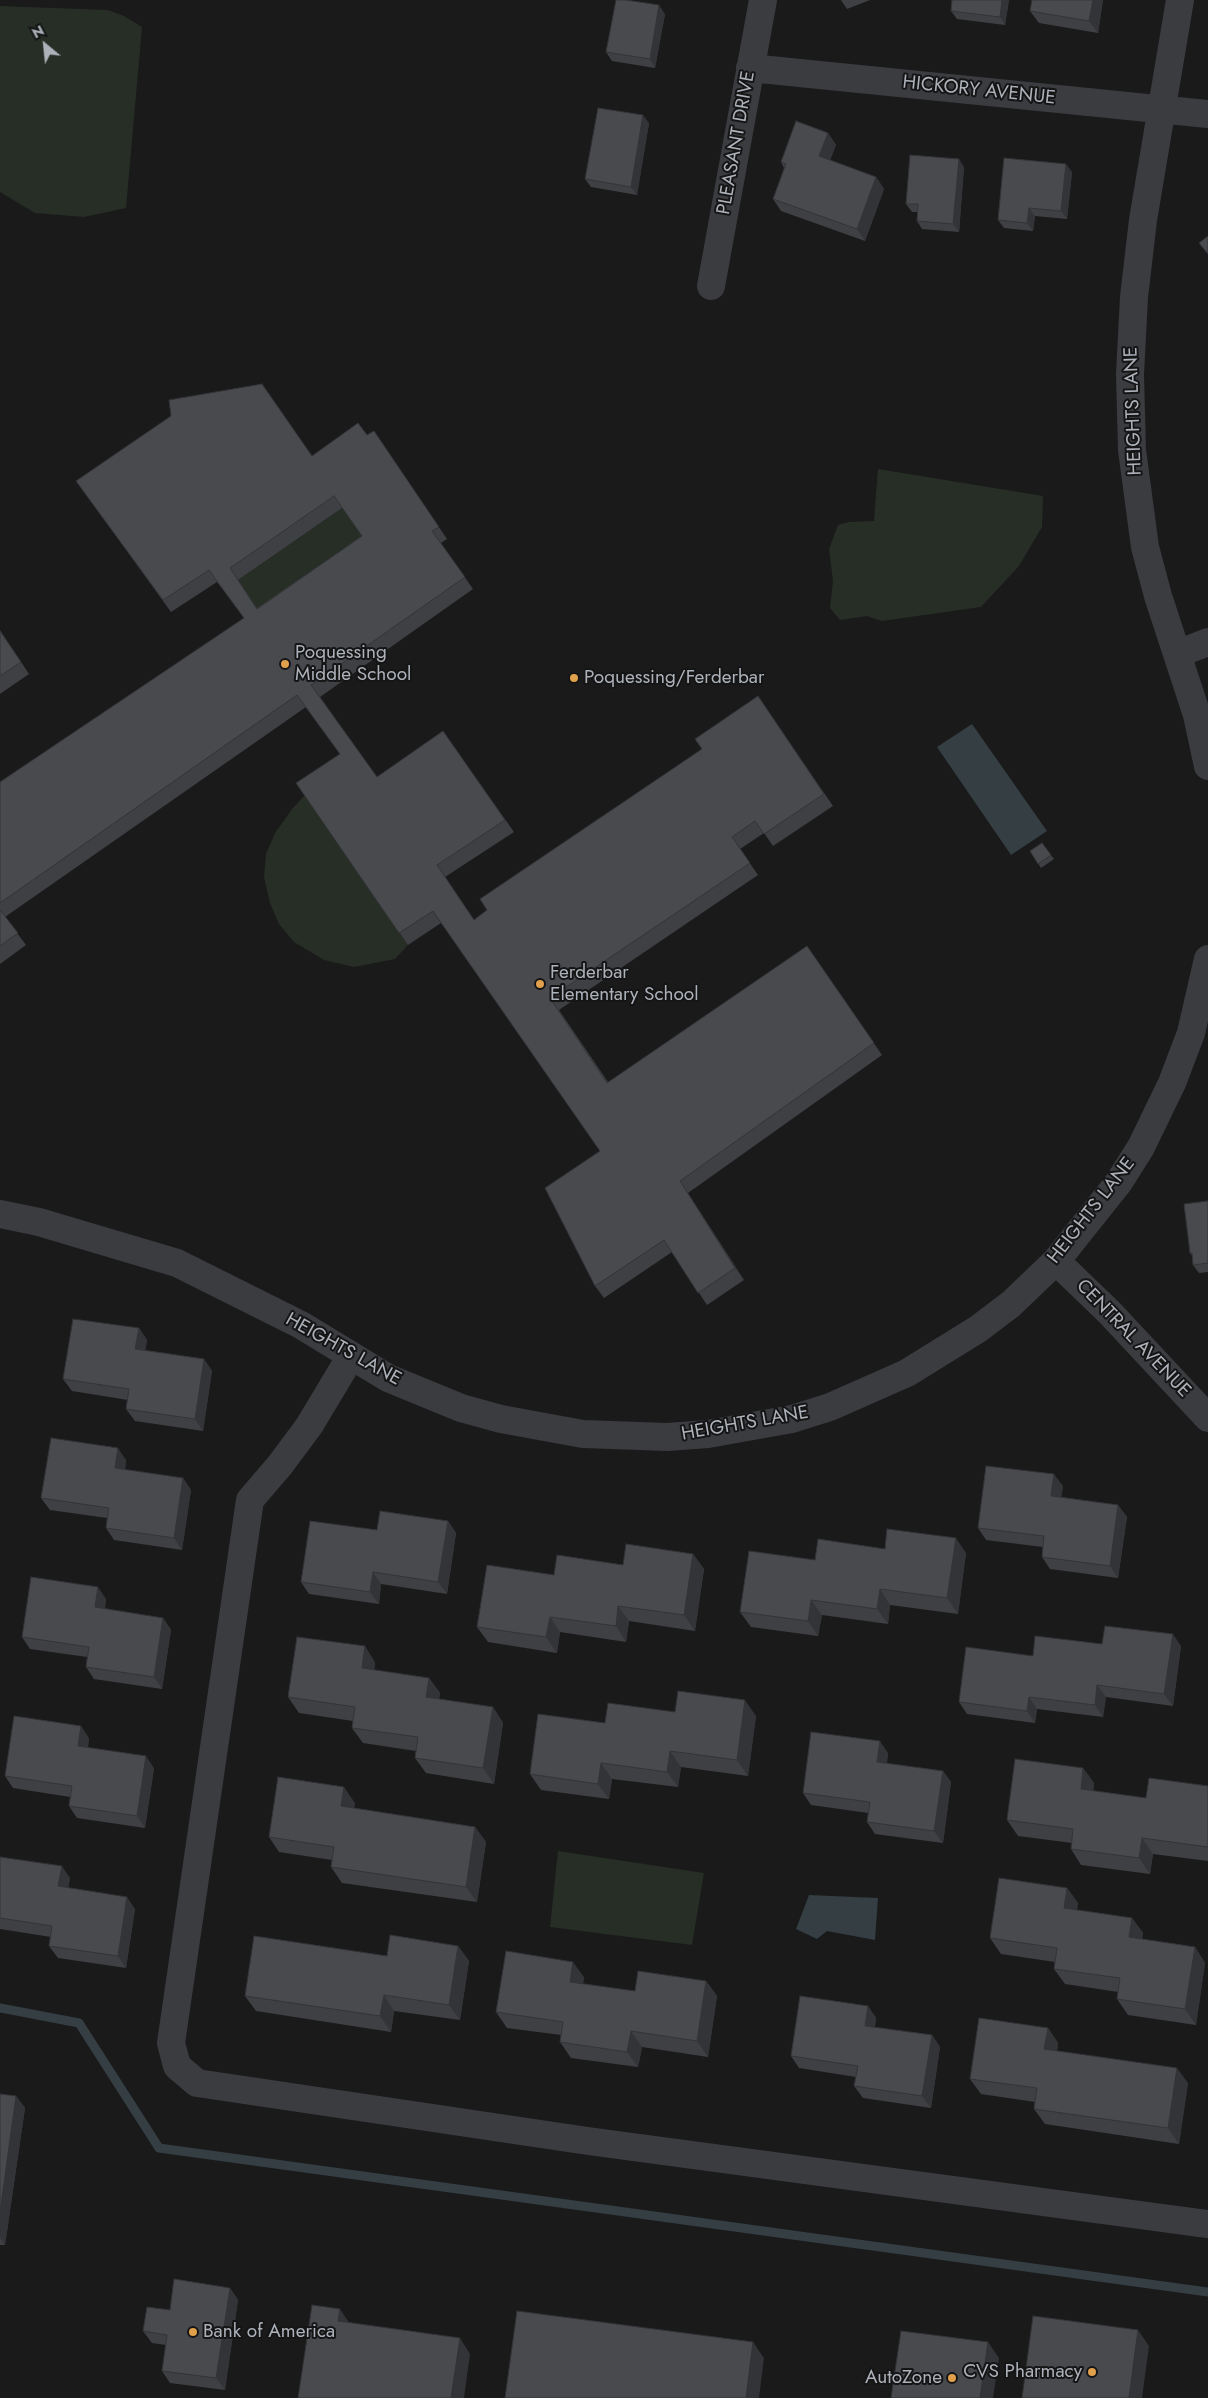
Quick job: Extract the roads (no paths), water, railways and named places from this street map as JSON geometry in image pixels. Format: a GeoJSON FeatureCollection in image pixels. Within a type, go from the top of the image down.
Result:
{"type":"FeatureCollection","features":[{"type":"Feature","properties":{"kind":"street","name":"PLEASANT DRIVE"},"geometry":{"type":"LineString","coordinates":[[711,286],[763,0]]}},
{"type":"Feature","properties":{"kind":"street","name":"HEIGHTS LANE"},"geometry":{"type":"LineString","coordinates":[[1180,0],[1143,220],[1134,297],[1130,374],[1132,450],[1145,547],[1158,596],[1198,715],[1208,766]]}},
{"type":"Feature","properties":{"kind":"street","name":"HICKORY AVENUE"},"geometry":{"type":"LineString","coordinates":[[750,68],[1208,114]]}},
{"type":"Feature","properties":{"kind":"street"},"geometry":{"type":"LineString","coordinates":[[1177,654],[1208,642]]}},
{"type":"Feature","properties":{"kind":"street","name":"HEIGHTS LANE"},"geometry":{"type":"LineString","coordinates":[[0,1214],[39,1222],[177,1262],[301,1325],[388,1378],[461,1408],[501,1419],[584,1434],[667,1437],[708,1434],[792,1419],[830,1406],[907,1373],[978,1329],[1011,1304],[1056,1261],[1119,1182],[1141,1147],[1172,1083],[1191,1033],[1208,959]]}},
{"type":"Feature","properties":{"kind":"street","name":"CENTRAL AVENUE"},"geometry":{"type":"LineString","coordinates":[[1056,1261],[1110,1312],[1208,1418]]}},
{"type":"Feature","properties":{"kind":"street"},"geometry":{"type":"LineString","coordinates":[[352,1356],[309,1426],[280,1465],[250,1500],[171,2043],[177,2066],[197,2083],[588,2140],[1208,2224]]}},
{"type":"Feature","properties":{"kind":"waterway"},"geometry":{"type":"LineString","coordinates":[[0,2008],[79,2023],[159,2148],[1208,2292]]}},
{"type":"Feature","properties":{"kind":"place","name":"Poquessing Middle School"},"geometry":{"type":"Point","coordinates":[285,664]}},
{"type":"Feature","properties":{"kind":"place","name":"Poquessing/Ferderbar"},"geometry":{"type":"Point","coordinates":[574,678]}},
{"type":"Feature","properties":{"kind":"place","name":"Ferderbar Elementary School"},"geometry":{"type":"Point","coordinates":[540,984]}},
{"type":"Feature","properties":{"kind":"place","name":"Bank of America"},"geometry":{"type":"Point","coordinates":[193,2332]}},
{"type":"Feature","properties":{"kind":"place","name":"CVS Pharmacy"},"geometry":{"type":"Point","coordinates":[1092,2372]}},
{"type":"Feature","properties":{"kind":"place","name":"AutoZone"},"geometry":{"type":"Point","coordinates":[952,2378]}}]}
